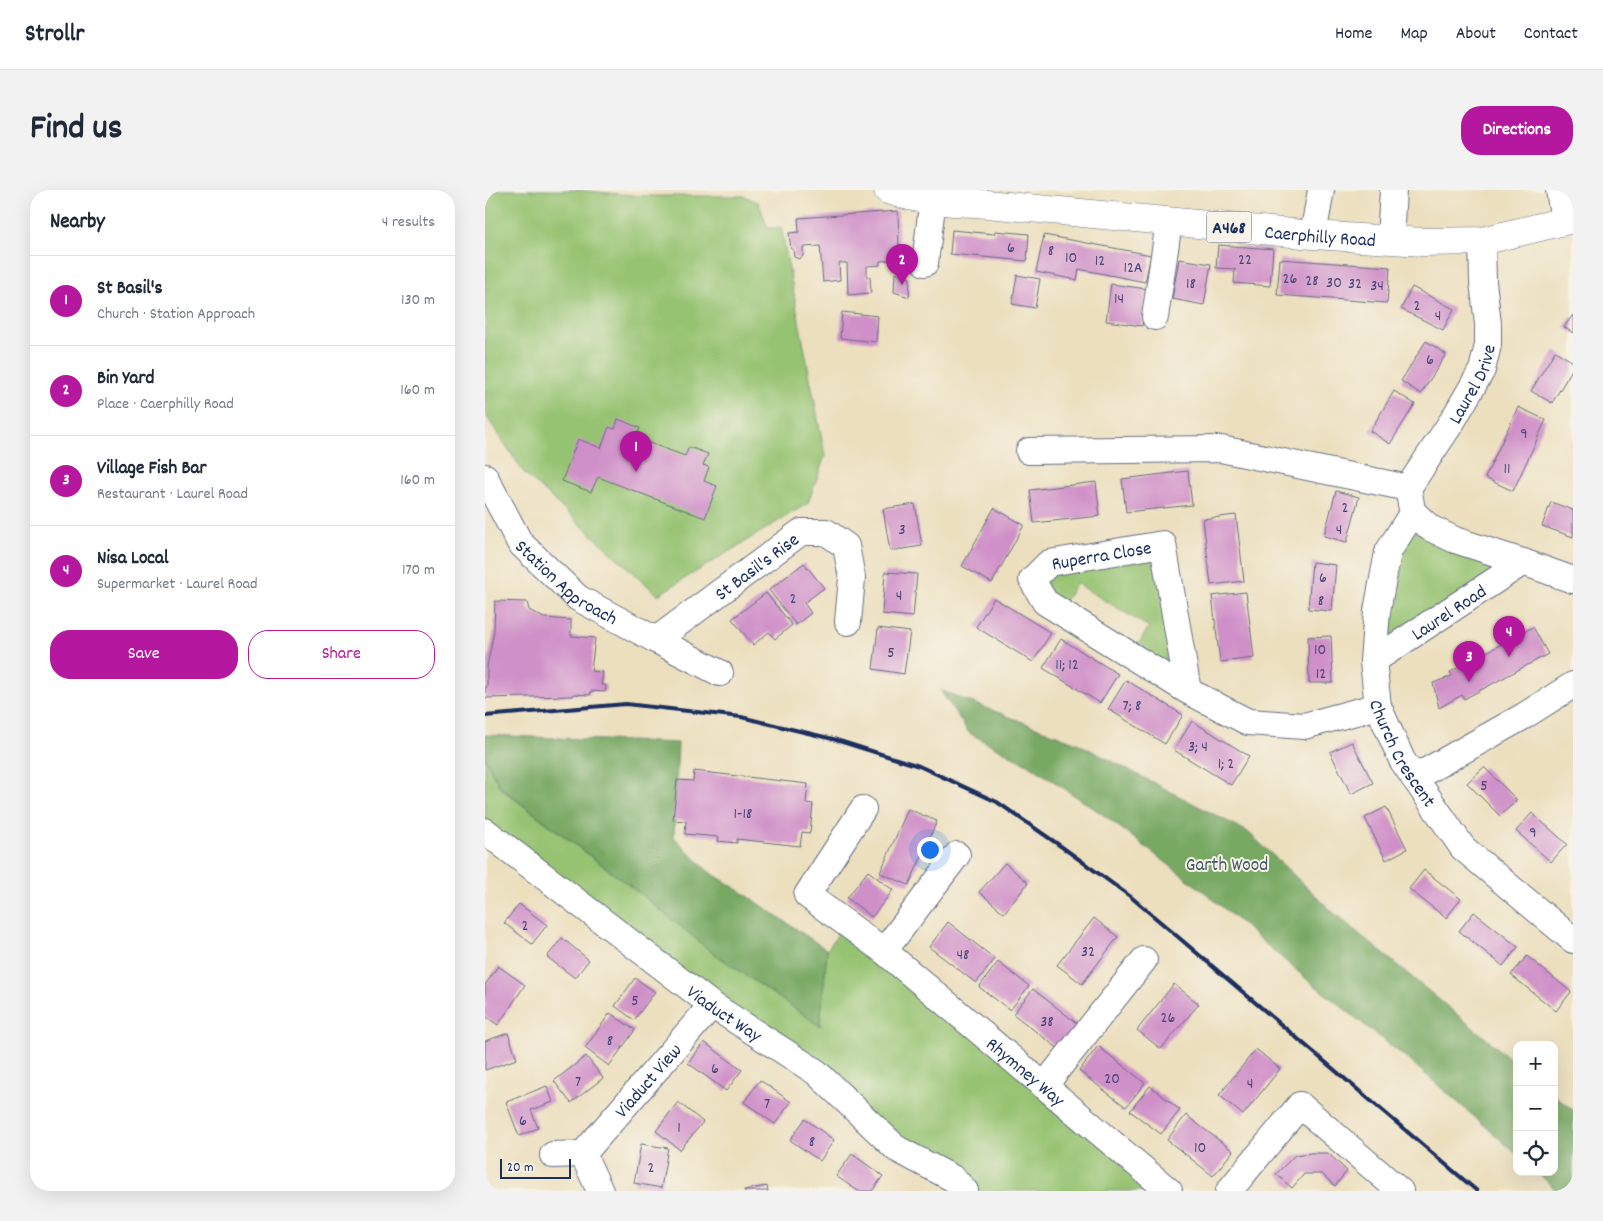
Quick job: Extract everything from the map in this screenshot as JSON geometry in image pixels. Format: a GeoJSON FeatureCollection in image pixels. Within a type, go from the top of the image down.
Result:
{"type":"FeatureCollection","features":[{"type":"Feature","properties":{"kind":"main road","name":"Caerphilly Road"},"geometry":{"type":"LineString","coordinates":[[888,190],[907,197],[936,194],[975,203],[1313,236],[1423,242],[1482,240],[1569,220]]}},
{"type":"Feature","properties":{"kind":"street"},"geometry":{"type":"LineString","coordinates":[[1313,236],[1321,190]]}},
{"type":"Feature","properties":{"kind":"street"},"geometry":{"type":"LineString","coordinates":[[1390,240],[1393,190]]}},
{"type":"Feature","properties":{"kind":"street"},"geometry":{"type":"LineString","coordinates":[[1559,190],[1569,220]]}},
{"type":"Feature","properties":{"kind":"street"},"geometry":{"type":"LineString","coordinates":[[925,263],[936,194]]}},
{"type":"Feature","properties":{"kind":"street"},"geometry":{"type":"LineString","coordinates":[[1155,316],[1169,222]]}},
{"type":"Feature","properties":{"kind":"street","name":"Laurel Drive"},"geometry":{"type":"LineString","coordinates":[[1411,500],[1482,370],[1487,346],[1488,324],[1483,282],[1482,240]]}},
{"type":"Feature","properties":{"kind":"street"},"geometry":{"type":"LineString","coordinates":[[1029,451],[1221,449],[1411,500],[1430,528],[1455,540],[1573,580]]}},
{"type":"Feature","properties":{"kind":"street","name":"Station Approach"},"geometry":{"type":"LineString","coordinates":[[485,477],[520,543],[578,598],[720,673]]}},
{"type":"Feature","properties":{"kind":"street","name":"Church Crescent"},"geometry":{"type":"LineString","coordinates":[[1411,500],[1388,552],[1377,611],[1373,661],[1378,706],[1402,760],[1463,848],[1573,940]]}},
{"type":"Feature","properties":{"kind":"street","name":"St Basil's Rise"},"geometry":{"type":"LineString","coordinates":[[656,640],[801,532],[826,532],[846,546],[852,578],[847,622]]}},
{"type":"Feature","properties":{"kind":"street","name":"Ruperra Close"},"geometry":{"type":"LineString","coordinates":[[1188,691],[1163,544],[1049,563],[1032,580],[1045,602],[1188,691],[1248,722],[1304,726],[1378,706]]}},
{"type":"Feature","properties":{"kind":"street","name":"Laurel Road"},"geometry":{"type":"LineString","coordinates":[[1373,661],[1523,562]]}},
{"type":"Feature","properties":{"kind":"street"},"geometry":{"type":"LineString","coordinates":[[1414,778],[1524,716],[1573,685]]}},
{"type":"Feature","properties":{"kind":"street","name":"Rhymney Way"},"geometry":{"type":"LineString","coordinates":[[863,809],[807,895],[884,951],[1169,1191]]}},
{"type":"Feature","properties":{"kind":"street","name":"Viaduct Way"},"geometry":{"type":"LineString","coordinates":[[485,831],[712,1006],[816,1072],[897,1149],[954,1179],[965,1191]]}},
{"type":"Feature","properties":{"kind":"street"},"geometry":{"type":"LineString","coordinates":[[884,951],[957,855]]}},
{"type":"Feature","properties":{"kind":"street"},"geometry":{"type":"LineString","coordinates":[[1044,1086],[1144,960]]}},
{"type":"Feature","properties":{"kind":"street","name":"Viaduct View"},"geometry":{"type":"LineString","coordinates":[[583,1154],[712,1006]]}},
{"type":"Feature","properties":{"kind":"street"},"geometry":{"type":"LineString","coordinates":[[1229,1191],[1300,1105],[1400,1191]]}},
{"type":"Feature","properties":{"kind":"street"},"geometry":{"type":"LineString","coordinates":[[553,1155],[583,1154],[600,1191]]}},
{"type":"Feature","properties":{"kind":"green space"},"geometry":{"type":"Polygon","coordinates":[[[485,190],[575,190],[642,196],[744,196],[758,202],[768,228],[781,227],[825,456],[808,503],[658,595],[525,474],[485,414],[485,190]]]}},
{"type":"Feature","properties":{"kind":"green space"},"geometry":{"type":"Polygon","coordinates":[[[1413,512],[1523,562],[1373,661],[1377,611],[1413,512]]]}},
{"type":"Feature","properties":{"kind":"green space"},"geometry":{"type":"Polygon","coordinates":[[[1163,544],[1188,691],[1132,655],[1149,627],[1076,583],[1059,611],[1045,602],[1049,563],[1163,544]]]}},
{"type":"Feature","properties":{"kind":"green space","name":"Garth Wood"},"geometry":{"type":"Polygon","coordinates":[[[940,690],[1077,743],[1248,832],[1334,913],[1513,1061],[1513,1151],[1409,1060],[1309,981],[1207,894],[1105,816],[1031,766],[969,733],[940,690]]]}},
{"type":"Feature","properties":{"kind":"green space"},"geometry":{"type":"Polygon","coordinates":[[[485,735],[678,743],[674,837],[708,871],[827,950],[820,1026],[712,952],[638,892],[500,787],[485,758],[485,735]]]}},
{"type":"Feature","properties":{"kind":"green space"},"geometry":{"type":"Polygon","coordinates":[[[485,758],[500,788],[638,892],[712,952],[820,1026],[827,950],[845,924],[1169,1191],[965,1191],[485,831],[485,758]]]}},
{"type":"Feature","properties":{"kind":"green space"},"geometry":{"type":"Polygon","coordinates":[[[1558,1098],[1573,1110],[1573,1191],[1557,1191],[1541,1176],[1558,1176],[1558,1098]]]}},
{"type":"Feature","properties":{"kind":"building"},"geometry":{"type":"Polygon","coordinates":[[[898,211],[899,250],[896,250],[897,260],[880,261],[880,265],[867,266],[867,278],[870,277],[871,293],[848,295],[847,263],[839,263],[840,280],[823,282],[820,246],[803,247],[803,256],[799,259],[794,257],[789,233],[799,232],[798,218],[898,211]]]}},
{"type":"Feature","properties":{"kind":"building"},"geometry":{"type":"Polygon","coordinates":[[[952,230],[994,234],[995,231],[1029,234],[1027,261],[950,254],[952,230]]]}},
{"type":"Feature","properties":{"kind":"building"},"geometry":{"type":"Polygon","coordinates":[[[1044,235],[1151,255],[1145,282],[1079,269],[1077,280],[1036,272],[1044,235]]]}},
{"type":"Feature","properties":{"kind":"building"},"geometry":{"type":"Polygon","coordinates":[[[1218,245],[1273,249],[1270,286],[1234,283],[1235,269],[1216,268],[1218,245]]]}},
{"type":"Feature","properties":{"kind":"building"},"geometry":{"type":"Polygon","coordinates":[[[1179,259],[1211,264],[1204,305],[1172,299],[1179,259]]]}},
{"type":"Feature","properties":{"kind":"building"},"geometry":{"type":"Polygon","coordinates":[[[1280,259],[1390,267],[1387,303],[1277,295],[1280,259]]]}},
{"type":"Feature","properties":{"kind":"building"},"geometry":{"type":"Polygon","coordinates":[[[895,273],[910,278],[909,297],[894,292],[895,273]]]}},
{"type":"Feature","properties":{"kind":"building"},"geometry":{"type":"Polygon","coordinates":[[[1017,275],[1040,279],[1035,308],[1012,304],[1017,275]]]}},
{"type":"Feature","properties":{"kind":"building"},"geometry":{"type":"Polygon","coordinates":[[[1111,284],[1147,289],[1142,326],[1106,321],[1111,284]]]}},
{"type":"Feature","properties":{"kind":"building"},"geometry":{"type":"Polygon","coordinates":[[[1412,287],[1454,309],[1443,330],[1401,309],[1412,287]]]}},
{"type":"Feature","properties":{"kind":"building"},"geometry":{"type":"Polygon","coordinates":[[[842,312],[878,316],[876,342],[840,338],[842,312]]]}},
{"type":"Feature","properties":{"kind":"building"},"geometry":{"type":"Polygon","coordinates":[[[1573,315],[1573,333],[1564,327],[1573,315]]]}},
{"type":"Feature","properties":{"kind":"building"},"geometry":{"type":"Polygon","coordinates":[[[1426,341],[1446,354],[1421,394],[1401,381],[1426,341]]]}},
{"type":"Feature","properties":{"kind":"building"},"geometry":{"type":"Polygon","coordinates":[[[1555,351],[1573,362],[1573,368],[1552,403],[1531,391],[1555,351]]]}},
{"type":"Feature","properties":{"kind":"building"},"geometry":{"type":"Polygon","coordinates":[[[1394,391],[1415,404],[1390,444],[1370,431],[1394,391]]]}},
{"type":"Feature","properties":{"kind":"building"},"geometry":{"type":"Polygon","coordinates":[[[1518,407],[1546,420],[1513,491],[1485,478],[1518,407]]]}},
{"type":"Feature","properties":{"kind":"building"},"geometry":{"type":"Polygon","coordinates":[[[618,419],[640,428],[636,438],[685,456],[689,447],[708,454],[703,465],[709,467],[704,481],[717,486],[705,518],[598,477],[591,492],[562,481],[578,439],[601,448],[609,427],[615,429],[618,419]]]}},
{"type":"Feature","properties":{"kind":"building"},"geometry":{"type":"Polygon","coordinates":[[[1188,471],[1192,505],[1126,512],[1122,479],[1188,471]]]}},
{"type":"Feature","properties":{"kind":"building"},"geometry":{"type":"Polygon","coordinates":[[[1096,482],[1100,516],[1034,523],[1030,490],[1096,482]]]}},
{"type":"Feature","properties":{"kind":"building"},"geometry":{"type":"Polygon","coordinates":[[[1336,491],[1359,497],[1347,542],[1324,536],[1336,491]]]}},
{"type":"Feature","properties":{"kind":"building"},"geometry":{"type":"Polygon","coordinates":[[[1551,502],[1573,510],[1573,537],[1542,526],[1551,502]]]}},
{"type":"Feature","properties":{"kind":"building"},"geometry":{"type":"Polygon","coordinates":[[[915,504],[922,546],[890,551],[883,509],[915,504]]]}},
{"type":"Feature","properties":{"kind":"building"},"geometry":{"type":"Polygon","coordinates":[[[994,508],[1024,525],[992,583],[962,566],[994,508]]]}},
{"type":"Feature","properties":{"kind":"building"},"geometry":{"type":"Polygon","coordinates":[[[1236,515],[1244,581],[1211,585],[1203,519],[1236,515]]]}},
{"type":"Feature","properties":{"kind":"building"},"geometry":{"type":"Polygon","coordinates":[[[1312,562],[1336,565],[1332,611],[1308,609],[1312,562]]]}},
{"type":"Feature","properties":{"kind":"building"},"geometry":{"type":"Polygon","coordinates":[[[804,563],[824,588],[804,603],[811,613],[796,625],[769,590],[804,563]]]}},
{"type":"Feature","properties":{"kind":"building"},"geometry":{"type":"Polygon","coordinates":[[[885,572],[917,574],[913,617],[882,614],[885,572]]]}},
{"type":"Feature","properties":{"kind":"building"},"geometry":{"type":"Polygon","coordinates":[[[1246,592],[1254,658],[1220,662],[1212,596],[1246,592]]]}},
{"type":"Feature","properties":{"kind":"building"},"geometry":{"type":"Polygon","coordinates":[[[766,593],[792,625],[775,639],[769,632],[753,645],[732,619],[766,593]]]}},
{"type":"Feature","properties":{"kind":"building"},"geometry":{"type":"Polygon","coordinates":[[[994,598],[1051,633],[1033,662],[976,627],[994,598]]]}},
{"type":"Feature","properties":{"kind":"building"},"geometry":{"type":"Polygon","coordinates":[[[495,601],[527,602],[529,610],[544,618],[571,620],[571,636],[595,638],[591,671],[603,672],[601,685],[606,685],[605,692],[591,691],[590,695],[573,694],[573,696],[485,698],[487,667],[494,631],[495,601]]]}},
{"type":"Feature","properties":{"kind":"building"},"geometry":{"type":"Polygon","coordinates":[[[1533,627],[1548,654],[1464,699],[1462,695],[1439,708],[1433,683],[1452,676],[1450,672],[1533,627]]]}},
{"type":"Feature","properties":{"kind":"building"},"geometry":{"type":"Polygon","coordinates":[[[878,628],[910,632],[904,674],[873,669],[878,628]]]}},
{"type":"Feature","properties":{"kind":"building"},"geometry":{"type":"Polygon","coordinates":[[[1331,636],[1333,683],[1309,683],[1308,637],[1331,636]]]}},
{"type":"Feature","properties":{"kind":"building"},"geometry":{"type":"Polygon","coordinates":[[[1061,639],[1118,674],[1100,703],[1043,668],[1061,639]]]}},
{"type":"Feature","properties":{"kind":"building"},"geometry":{"type":"Polygon","coordinates":[[[1126,680],[1183,715],[1165,744],[1108,709],[1126,680]]]}},
{"type":"Feature","properties":{"kind":"building"},"geometry":{"type":"Polygon","coordinates":[[[1192,721],[1249,756],[1231,785],[1174,750],[1192,721]]]}},
{"type":"Feature","properties":{"kind":"building"},"geometry":{"type":"Polygon","coordinates":[[[1352,742],[1373,783],[1351,794],[1330,752],[1352,742]]]}},
{"type":"Feature","properties":{"kind":"building"},"geometry":{"type":"Polygon","coordinates":[[[1484,767],[1517,800],[1500,816],[1467,783],[1484,767]]]}},
{"type":"Feature","properties":{"kind":"building"},"geometry":{"type":"Polygon","coordinates":[[[694,771],[808,784],[806,803],[813,804],[810,833],[802,832],[800,846],[737,839],[737,843],[718,841],[719,837],[685,834],[686,821],[673,820],[677,780],[693,781],[694,771]]]}},
{"type":"Feature","properties":{"kind":"building"},"geometry":{"type":"Polygon","coordinates":[[[1386,807],[1407,849],[1386,860],[1365,818],[1386,807]]]}},
{"type":"Feature","properties":{"kind":"building"},"geometry":{"type":"Polygon","coordinates":[[[908,809],[937,821],[909,885],[880,873],[908,809]]]}},
{"type":"Feature","properties":{"kind":"building"},"geometry":{"type":"Polygon","coordinates":[[[1532,813],[1567,844],[1551,862],[1516,831],[1532,813]]]}},
{"type":"Feature","properties":{"kind":"building"},"geometry":{"type":"Polygon","coordinates":[[[1005,863],[1028,883],[1004,913],[979,892],[1005,863]]]}},
{"type":"Feature","properties":{"kind":"building"},"geometry":{"type":"Polygon","coordinates":[[[1424,870],[1461,899],[1446,918],[1409,889],[1424,870]]]}},
{"type":"Feature","properties":{"kind":"building"},"geometry":{"type":"Polygon","coordinates":[[[868,871],[893,890],[872,917],[847,898],[868,871]]]}},
{"type":"Feature","properties":{"kind":"building"},"geometry":{"type":"Polygon","coordinates":[[[519,904],[547,925],[532,944],[504,923],[519,904]]]}},
{"type":"Feature","properties":{"kind":"building"},"geometry":{"type":"Polygon","coordinates":[[[1474,912],[1518,947],[1503,966],[1459,931],[1474,912]]]}},
{"type":"Feature","properties":{"kind":"building"},"geometry":{"type":"Polygon","coordinates":[[[1094,918],[1118,937],[1082,984],[1057,965],[1094,918]]]}},
{"type":"Feature","properties":{"kind":"building"},"geometry":{"type":"Polygon","coordinates":[[[948,922],[995,959],[976,983],[929,947],[948,922]]]}},
{"type":"Feature","properties":{"kind":"building"},"geometry":{"type":"Polygon","coordinates":[[[562,938],[589,960],[575,978],[547,957],[562,938]]]}},
{"type":"Feature","properties":{"kind":"building"},"geometry":{"type":"Polygon","coordinates":[[[1527,956],[1571,992],[1556,1011],[1511,975],[1527,956]]]}},
{"type":"Feature","properties":{"kind":"building"},"geometry":{"type":"Polygon","coordinates":[[[998,962],[1029,986],[1010,1010],[979,987],[998,962]]]}},
{"type":"Feature","properties":{"kind":"building"},"geometry":{"type":"Polygon","coordinates":[[[498,966],[525,985],[498,1025],[485,1016],[485,985],[498,966]]]}},
{"type":"Feature","properties":{"kind":"building"},"geometry":{"type":"Polygon","coordinates":[[[635,978],[655,992],[634,1020],[615,1006],[635,978]]]}},
{"type":"Feature","properties":{"kind":"building"},"geometry":{"type":"Polygon","coordinates":[[[1174,984],[1199,1004],[1161,1049],[1137,1030],[1174,984]]]}},
{"type":"Feature","properties":{"kind":"building"},"geometry":{"type":"Polygon","coordinates":[[[1033,989],[1079,1025],[1060,1050],[1013,1014],[1033,989]]]}},
{"type":"Feature","properties":{"kind":"building"},"geometry":{"type":"Polygon","coordinates":[[[610,1013],[635,1030],[609,1066],[585,1048],[610,1013]]]}},
{"type":"Feature","properties":{"kind":"building"},"geometry":{"type":"Polygon","coordinates":[[[508,1033],[517,1059],[485,1070],[485,1041],[508,1033]]]}},
{"type":"Feature","properties":{"kind":"building"},"geometry":{"type":"Polygon","coordinates":[[[704,1042],[742,1070],[726,1091],[688,1063],[704,1042]]]}},
{"type":"Feature","properties":{"kind":"building"},"geometry":{"type":"Polygon","coordinates":[[[1098,1046],[1145,1083],[1126,1107],[1079,1071],[1098,1046]]]}},
{"type":"Feature","properties":{"kind":"building"},"geometry":{"type":"Polygon","coordinates":[[[1256,1049],[1280,1069],[1243,1115],[1219,1095],[1256,1049]]]}},
{"type":"Feature","properties":{"kind":"building"},"geometry":{"type":"Polygon","coordinates":[[[586,1056],[603,1078],[571,1103],[554,1081],[586,1056]]]}},
{"type":"Feature","properties":{"kind":"building"},"geometry":{"type":"Polygon","coordinates":[[[760,1080],[791,1102],[775,1124],[744,1102],[760,1080]]]}},
{"type":"Feature","properties":{"kind":"building"},"geometry":{"type":"Polygon","coordinates":[[[547,1086],[553,1102],[531,1110],[538,1128],[519,1136],[506,1102],[547,1086]]]}},
{"type":"Feature","properties":{"kind":"building"},"geometry":{"type":"Polygon","coordinates":[[[1150,1086],[1180,1110],[1161,1134],[1130,1111],[1150,1086]]]}},
{"type":"Feature","properties":{"kind":"building"},"geometry":{"type":"Polygon","coordinates":[[[678,1102],[703,1122],[680,1150],[656,1131],[678,1102]]]}},
{"type":"Feature","properties":{"kind":"building"},"geometry":{"type":"Polygon","coordinates":[[[1186,1115],[1233,1151],[1213,1176],[1167,1140],[1186,1115]]]}},
{"type":"Feature","properties":{"kind":"building"},"geometry":{"type":"Polygon","coordinates":[[[805,1119],[834,1140],[820,1161],[790,1140],[805,1119]]]}},
{"type":"Feature","properties":{"kind":"building"},"geometry":{"type":"Polygon","coordinates":[[[641,1144],[668,1148],[661,1188],[634,1183],[641,1144]]]}},
{"type":"Feature","properties":{"kind":"building"},"geometry":{"type":"Polygon","coordinates":[[[1328,1153],[1347,1171],[1335,1186],[1322,1174],[1304,1174],[1292,1188],[1276,1174],[1295,1155],[1328,1153]]]}},
{"type":"Feature","properties":{"kind":"building"},"geometry":{"type":"Polygon","coordinates":[[[852,1154],[883,1176],[872,1191],[858,1191],[836,1176],[852,1154]]]}},
{"type":"Feature","properties":{"kind":"building"},"geometry":{"type":"Polygon","coordinates":[[[767,1186],[768,1191],[744,1191],[744,1190],[767,1186]]]}},
{"type":"Feature","properties":{"kind":"railway"},"geometry":{"type":"LineString","coordinates":[[485,716],[626,704],[741,717],[833,739],[919,766],[997,802],[1131,897],[1477,1191]]}},
{"type":"Feature","properties":{"kind":"place","name":"Bin Yard"},"geometry":{"type":"Point","coordinates":[902,285]}},
{"type":"Feature","properties":{"kind":"place","name":"St Basil's"},"geometry":{"type":"Point","coordinates":[636,472]}},
{"type":"Feature","properties":{"kind":"place","name":"Nisa Local"},"geometry":{"type":"Point","coordinates":[1509,657]}},
{"type":"Feature","properties":{"kind":"place","name":"Village Fish Bar"},"geometry":{"type":"Point","coordinates":[1469,682]}}]}
